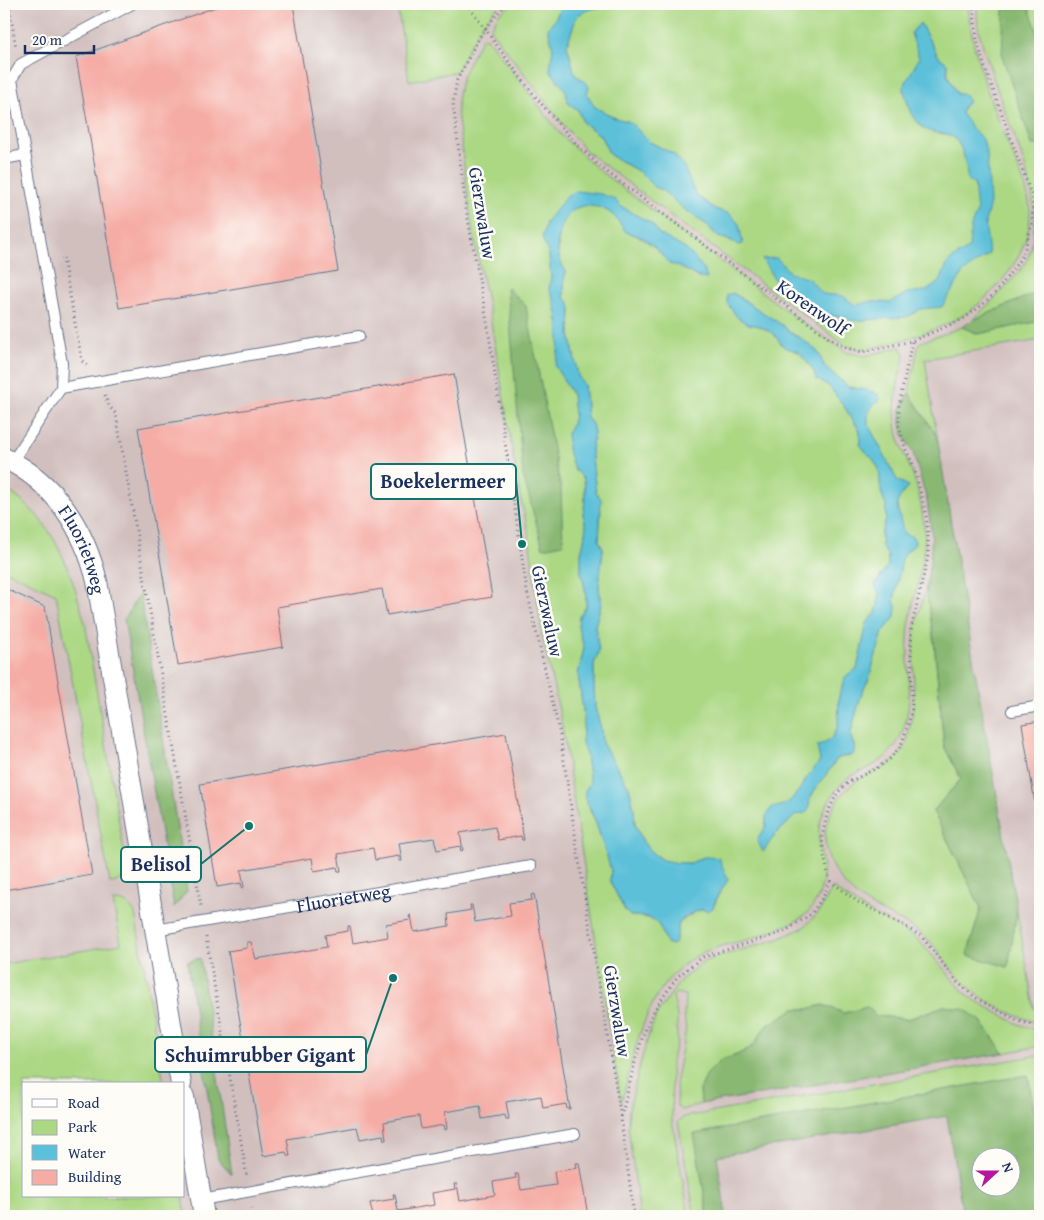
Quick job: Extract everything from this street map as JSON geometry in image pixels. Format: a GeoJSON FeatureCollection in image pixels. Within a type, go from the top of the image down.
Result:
{"type":"FeatureCollection","features":[{"type":"Feature","properties":{"kind":"street","name":"Fluorietweg"},"geometry":{"type":"LineString","coordinates":[[8,460],[34,477],[55,495],[72,519],[91,558],[97,581],[182,1082]]}},
{"type":"Feature","properties":{"kind":"street"},"geometry":{"type":"LineString","coordinates":[[185,1103],[203,1208]]}},
{"type":"Feature","properties":{"kind":"lane"},"geometry":{"type":"LineString","coordinates":[[8,460],[61,388],[62,363],[12,79],[21,64],[132,4]]}},
{"type":"Feature","properties":{"kind":"lane"},"geometry":{"type":"LineString","coordinates":[[4,159],[25,155]]}},
{"type":"Feature","properties":{"kind":"lane"},"geometry":{"type":"LineString","coordinates":[[61,388],[359,336]]}},
{"type":"Feature","properties":{"kind":"lane"},"geometry":{"type":"LineString","coordinates":[[1012,711],[1040,706]]}},
{"type":"Feature","properties":{"kind":"lane","name":"Fluorietweg"},"geometry":{"type":"LineString","coordinates":[[155,930],[531,866]]}},
{"type":"Feature","properties":{"kind":"lane"},"geometry":{"type":"LineString","coordinates":[[203,1208],[249,1191],[575,1134]]}},
{"type":"Feature","properties":{"kind":"path","name":"Korenwolf"},"geometry":{"type":"LineString","coordinates":[[467,4],[559,126],[583,152],[603,169],[830,338],[844,347],[862,352],[912,341],[965,318],[982,306],[998,290],[1023,255],[1032,224],[1034,206],[1030,188],[982,62],[973,4]]}},
{"type":"Feature","properties":{"kind":"path","name":"Gierzwaluw"},"geometry":{"type":"LineString","coordinates":[[505,4],[481,34],[458,80],[454,103],[466,209],[487,321],[527,591],[560,735],[621,1118],[634,1216]]}},
{"type":"Feature","properties":{"kind":"path"},"geometry":{"type":"LineString","coordinates":[[9,5],[16,47],[21,64]]}},
{"type":"Feature","properties":{"kind":"path"},"geometry":{"type":"LineString","coordinates":[[62,256],[82,362],[101,381],[109,406],[116,414],[253,1216]]}},
{"type":"Feature","properties":{"kind":"path"},"geometry":{"type":"LineString","coordinates":[[621,1118],[645,1029],[653,1012],[677,977],[703,957],[784,932],[811,914],[823,897],[830,881],[822,837],[827,814],[837,793],[849,782],[891,758],[901,745],[912,708],[911,629],[928,557],[926,515],[914,466],[906,450],[899,426],[899,406],[912,341]]}},
{"type":"Feature","properties":{"kind":"path"},"geometry":{"type":"LineString","coordinates":[[830,881],[858,902],[922,937],[957,982],[976,998],[1016,1020],[1040,1027]]}},
{"type":"Feature","properties":{"kind":"shaded area"},"geometry":{"type":"Polygon","coordinates":[[[4,4],[1040,4],[1040,1216],[4,1216],[4,4]]]}},
{"type":"Feature","properties":{"kind":"green space"},"geometry":{"type":"Polygon","coordinates":[[[397,4],[500,4],[493,11],[470,45],[456,72],[409,81],[397,4]]]}},
{"type":"Feature","properties":{"kind":"green space"},"geometry":{"type":"Polygon","coordinates":[[[511,4],[562,4],[555,20],[548,27],[553,48],[550,70],[566,91],[568,103],[578,110],[583,123],[600,135],[610,155],[638,171],[654,187],[662,190],[685,210],[707,225],[718,237],[743,244],[738,224],[730,214],[715,209],[695,194],[675,155],[650,142],[630,122],[615,118],[595,107],[587,94],[585,81],[575,75],[567,45],[576,18],[589,9],[625,4],[968,4],[973,39],[982,74],[1029,202],[1030,220],[1019,256],[995,288],[981,302],[951,322],[879,347],[861,349],[846,346],[586,151],[565,127],[490,29],[499,14],[511,4]],[[920,23],[920,58],[903,88],[932,132],[943,133],[961,113],[964,105],[968,103],[952,86],[948,76],[948,64],[938,56],[920,23]]]}},
{"type":"Feature","properties":{"kind":"green space"},"geometry":{"type":"Polygon","coordinates":[[[978,4],[1040,4],[1040,291],[973,320],[1010,283],[1023,267],[1028,258],[1034,224],[1034,207],[1027,173],[980,36],[977,20],[978,4]]]}},
{"type":"Feature","properties":{"kind":"green space"},"geometry":{"type":"Polygon","coordinates":[[[1028,5],[1040,39],[1040,145],[1032,145],[1002,56],[1004,9],[1028,5]]]}},
{"type":"Feature","properties":{"kind":"green space"},"geometry":{"type":"Polygon","coordinates":[[[482,38],[487,38],[561,135],[601,172],[799,320],[846,352],[865,356],[900,347],[905,354],[896,397],[895,415],[901,445],[914,478],[920,501],[925,540],[909,623],[909,700],[904,728],[888,754],[875,764],[854,774],[845,781],[827,804],[819,831],[823,881],[819,895],[812,908],[798,920],[768,933],[702,953],[683,965],[667,981],[655,999],[638,1039],[621,1103],[561,719],[542,636],[528,530],[520,496],[490,315],[473,233],[457,111],[461,81],[482,38]],[[576,191],[549,255],[551,277],[549,289],[556,307],[559,327],[559,348],[555,366],[572,394],[574,415],[567,434],[574,469],[584,479],[585,492],[583,514],[586,526],[581,553],[581,572],[586,593],[586,606],[579,617],[578,626],[584,648],[578,675],[584,717],[582,744],[586,755],[590,783],[585,791],[590,811],[595,820],[611,870],[610,881],[624,909],[630,916],[645,917],[654,921],[661,929],[666,943],[675,943],[679,923],[696,911],[713,908],[723,885],[704,857],[691,863],[678,863],[662,860],[651,852],[643,842],[635,824],[629,787],[602,743],[601,729],[595,707],[594,687],[594,664],[599,651],[595,626],[601,604],[599,587],[603,548],[599,541],[601,510],[596,492],[591,450],[594,433],[592,424],[587,418],[584,385],[578,376],[570,334],[571,309],[569,302],[564,298],[566,271],[561,263],[558,243],[564,221],[578,207],[597,206],[612,214],[626,231],[653,246],[669,264],[678,265],[700,279],[687,250],[659,234],[652,224],[622,207],[614,199],[576,191]],[[733,293],[759,326],[773,333],[784,347],[799,352],[814,371],[816,379],[829,386],[843,405],[860,431],[860,444],[879,469],[881,492],[886,505],[886,519],[881,534],[882,547],[888,556],[888,565],[875,585],[880,595],[876,613],[867,623],[857,669],[846,676],[839,696],[838,726],[832,738],[822,745],[820,761],[790,802],[766,817],[766,826],[757,840],[767,844],[796,815],[802,813],[814,791],[838,758],[843,756],[849,757],[855,748],[850,735],[862,692],[868,681],[883,632],[895,617],[896,606],[894,601],[902,559],[915,543],[914,539],[904,534],[897,510],[897,503],[908,486],[897,480],[868,424],[867,414],[871,407],[867,390],[848,387],[824,365],[818,352],[799,337],[789,332],[785,327],[733,293]]]}},
{"type":"Feature","properties":{"kind":"green space"},"geometry":{"type":"Polygon","coordinates":[[[507,287],[526,306],[561,490],[563,544],[543,548],[523,475],[507,287]]]}},
{"type":"Feature","properties":{"kind":"green space"},"geometry":{"type":"Polygon","coordinates":[[[1040,291],[1040,321],[978,334],[962,327],[973,320],[1040,291]]]}},
{"type":"Feature","properties":{"kind":"green space"},"geometry":{"type":"Polygon","coordinates":[[[1040,321],[1040,340],[925,359],[937,436],[909,393],[919,343],[962,327],[978,334],[1040,321]]]}},
{"type":"Feature","properties":{"kind":"green space"},"geometry":{"type":"Polygon","coordinates":[[[909,393],[937,436],[975,671],[1017,911],[1008,967],[967,955],[981,908],[933,811],[961,779],[944,746],[934,641],[926,588],[932,536],[927,501],[913,453],[903,434],[901,423],[901,409],[909,393]]]}},
{"type":"Feature","properties":{"kind":"green space"},"geometry":{"type":"Polygon","coordinates":[[[4,488],[22,500],[48,530],[66,565],[85,623],[126,863],[122,877],[114,883],[110,883],[56,594],[4,570],[4,488]]]}},
{"type":"Feature","properties":{"kind":"green space"},"geometry":{"type":"Polygon","coordinates":[[[926,588],[934,641],[944,746],[961,779],[933,811],[981,908],[967,955],[1008,967],[1017,911],[1034,1008],[1040,1009],[1040,1023],[1004,1010],[972,990],[954,972],[933,945],[918,931],[866,903],[850,890],[837,874],[828,856],[826,828],[836,802],[858,780],[894,761],[907,742],[913,707],[915,633],[926,588]]]}},
{"type":"Feature","properties":{"kind":"green space"},"geometry":{"type":"Polygon","coordinates":[[[140,593],[187,891],[174,907],[124,619],[140,593]]]}},
{"type":"Feature","properties":{"kind":"green space"},"geometry":{"type":"Polygon","coordinates":[[[833,888],[860,907],[912,935],[963,991],[976,1001],[1018,1024],[1040,1031],[1040,1046],[1004,1053],[980,1020],[944,1006],[908,1019],[877,1016],[867,1007],[844,1013],[823,1005],[808,1009],[794,1009],[765,1027],[753,1046],[737,1055],[721,1060],[707,1074],[700,1090],[701,1104],[681,1110],[677,1106],[676,1079],[686,1029],[684,1016],[685,995],[676,993],[673,996],[677,1016],[677,1042],[671,1061],[672,1120],[689,1216],[640,1216],[628,1127],[629,1110],[641,1061],[657,1014],[681,980],[705,961],[778,939],[803,928],[818,913],[833,888]]]}},
{"type":"Feature","properties":{"kind":"green space"},"geometry":{"type":"Polygon","coordinates":[[[113,901],[127,904],[135,914],[164,1082],[22,1082],[22,1198],[183,1198],[186,1216],[4,1216],[4,964],[121,944],[113,901]]]}},
{"type":"Feature","properties":{"kind":"green space"},"geometry":{"type":"Polygon","coordinates":[[[200,958],[232,1174],[218,1159],[187,962],[200,958]]]}},
{"type":"Feature","properties":{"kind":"green space"},"geometry":{"type":"Polygon","coordinates":[[[823,1005],[844,1013],[867,1007],[877,1016],[908,1019],[944,1006],[964,1009],[980,1020],[1004,1053],[701,1104],[700,1090],[707,1074],[721,1060],[737,1055],[753,1046],[765,1027],[794,1009],[808,1009],[823,1005]]]}},
{"type":"Feature","properties":{"kind":"green space"},"geometry":{"type":"Polygon","coordinates":[[[1040,1055],[1040,1146],[1028,1075],[695,1134],[708,1216],[695,1216],[678,1122],[684,1117],[1040,1055]]]}},
{"type":"Feature","properties":{"kind":"green space"},"geometry":{"type":"Polygon","coordinates":[[[1028,1075],[1040,1146],[1040,1216],[963,1216],[947,1116],[717,1156],[726,1216],[708,1216],[694,1134],[1028,1075]]]}},
{"type":"Feature","properties":{"kind":"water"},"geometry":{"type":"Polygon","coordinates":[[[562,4],[625,4],[589,9],[576,18],[567,45],[575,75],[585,81],[589,87],[587,94],[595,107],[615,118],[630,122],[650,142],[675,155],[684,167],[695,194],[715,209],[730,214],[739,224],[743,244],[738,245],[731,240],[718,237],[707,225],[685,210],[662,190],[654,187],[638,171],[610,155],[600,135],[583,123],[578,110],[568,103],[566,91],[550,70],[553,48],[548,27],[555,20],[562,4]]]}},
{"type":"Feature","properties":{"kind":"water"},"geometry":{"type":"Polygon","coordinates":[[[920,23],[938,56],[948,64],[947,74],[957,94],[964,94],[969,102],[964,105],[961,113],[983,140],[987,156],[990,203],[985,222],[989,254],[963,273],[942,307],[921,309],[907,317],[852,321],[845,317],[824,315],[799,297],[781,291],[762,259],[777,258],[790,273],[809,279],[823,294],[843,296],[855,305],[873,301],[890,303],[907,293],[926,291],[940,282],[948,262],[969,248],[971,226],[977,212],[974,183],[968,181],[961,148],[955,139],[950,136],[926,130],[916,121],[903,88],[919,58],[911,33],[920,23]]]}},
{"type":"Feature","properties":{"kind":"water"},"geometry":{"type":"Polygon","coordinates":[[[576,191],[601,194],[614,199],[622,207],[652,224],[659,234],[687,250],[704,269],[707,279],[697,277],[669,264],[660,252],[649,243],[641,237],[626,232],[613,215],[599,208],[590,206],[579,207],[564,220],[560,230],[558,253],[566,271],[564,298],[569,302],[571,309],[570,334],[578,376],[584,385],[587,418],[592,424],[594,433],[591,450],[596,492],[601,499],[599,541],[603,548],[599,587],[601,604],[595,626],[599,651],[594,664],[594,687],[595,707],[601,729],[602,743],[629,787],[634,809],[635,825],[643,842],[651,852],[662,860],[678,863],[691,863],[704,857],[719,858],[728,880],[717,896],[713,908],[707,911],[702,909],[686,916],[679,923],[675,943],[671,945],[666,943],[661,929],[654,920],[630,916],[624,909],[610,881],[611,870],[595,820],[585,798],[585,791],[590,783],[586,755],[582,744],[584,717],[578,675],[584,648],[578,626],[579,617],[586,606],[586,593],[581,572],[581,553],[586,526],[583,514],[585,492],[584,479],[574,469],[568,451],[567,434],[574,415],[572,394],[555,366],[559,348],[558,316],[549,289],[551,277],[549,255],[542,238],[546,222],[566,197],[576,191]]]}},
{"type":"Feature","properties":{"kind":"water"},"geometry":{"type":"Polygon","coordinates":[[[733,293],[785,327],[789,332],[799,337],[818,352],[824,366],[848,387],[878,394],[880,400],[870,410],[868,424],[897,480],[908,486],[898,500],[897,506],[904,534],[912,536],[915,544],[905,553],[902,559],[894,601],[896,606],[895,617],[883,632],[868,681],[862,692],[850,735],[855,748],[853,755],[838,758],[814,791],[806,813],[796,815],[775,835],[763,852],[757,840],[766,826],[766,817],[771,808],[785,804],[794,797],[820,761],[817,746],[832,738],[838,726],[839,696],[846,676],[857,669],[867,623],[876,613],[880,595],[875,585],[888,565],[888,556],[882,547],[881,534],[886,519],[886,505],[881,492],[879,469],[860,444],[860,431],[843,405],[829,386],[816,379],[814,371],[799,352],[784,347],[773,333],[759,326],[748,324],[738,318],[727,303],[727,295],[733,293]]]}},
{"type":"Feature","properties":{"kind":"building"},"geometry":{"type":"Polygon","coordinates":[[[224,4],[293,4],[338,271],[119,308],[76,57],[224,4]]]}},
{"type":"Feature","properties":{"kind":"building"},"geometry":{"type":"Polygon","coordinates":[[[454,374],[492,597],[387,615],[382,589],[277,607],[283,647],[178,665],[138,428],[454,374]]]}},
{"type":"Feature","properties":{"kind":"building"},"geometry":{"type":"Polygon","coordinates":[[[4,588],[45,607],[92,875],[4,890],[4,588]]]}},
{"type":"Feature","properties":{"kind":"building"},"geometry":{"type":"Polygon","coordinates":[[[1040,721],[1040,828],[1039,828],[1022,724],[1040,721]]]}},
{"type":"Feature","properties":{"kind":"building"},"geometry":{"type":"Polygon","coordinates":[[[506,733],[524,840],[522,840],[521,836],[498,840],[495,827],[460,833],[463,850],[461,851],[460,846],[437,850],[434,838],[399,843],[402,861],[399,861],[399,856],[375,860],[373,848],[338,854],[341,871],[338,871],[337,867],[314,871],[312,858],[241,870],[244,887],[242,888],[241,883],[217,887],[200,784],[506,733]]]}},
{"type":"Feature","properties":{"kind":"building"},"geometry":{"type":"Polygon","coordinates":[[[534,894],[570,1109],[567,1109],[566,1104],[543,1108],[541,1096],[506,1102],[509,1119],[506,1119],[505,1115],[482,1119],[480,1106],[445,1112],[447,1129],[445,1130],[444,1125],[421,1129],[419,1116],[384,1122],[386,1140],[384,1140],[383,1135],[360,1139],[357,1127],[287,1139],[290,1156],[287,1156],[286,1152],[263,1156],[228,951],[247,948],[247,942],[251,942],[256,959],[327,947],[325,935],[348,931],[348,926],[350,926],[353,943],[388,937],[386,924],[410,920],[409,916],[411,915],[414,932],[449,926],[448,914],[471,910],[470,905],[472,905],[475,922],[511,916],[509,903],[532,900],[531,895],[534,894]]]}},
{"type":"Feature","properties":{"kind":"building"},"geometry":{"type":"Polygon","coordinates":[[[576,1163],[579,1163],[588,1216],[373,1216],[370,1203],[394,1199],[393,1194],[395,1194],[398,1211],[434,1205],[432,1193],[455,1189],[454,1184],[457,1184],[460,1201],[495,1195],[493,1182],[516,1178],[515,1174],[518,1174],[521,1190],[556,1185],[554,1172],[577,1168],[576,1163]]]}},
{"type":"Feature","properties":{"kind":"place","name":"Boekelermeer"},"geometry":{"type":"Point","coordinates":[522,544]}},
{"type":"Feature","properties":{"kind":"place","name":"Belisol"},"geometry":{"type":"Point","coordinates":[249,826]}},
{"type":"Feature","properties":{"kind":"place","name":"Schuimrubber Gigant"},"geometry":{"type":"Point","coordinates":[393,978]}}]}
